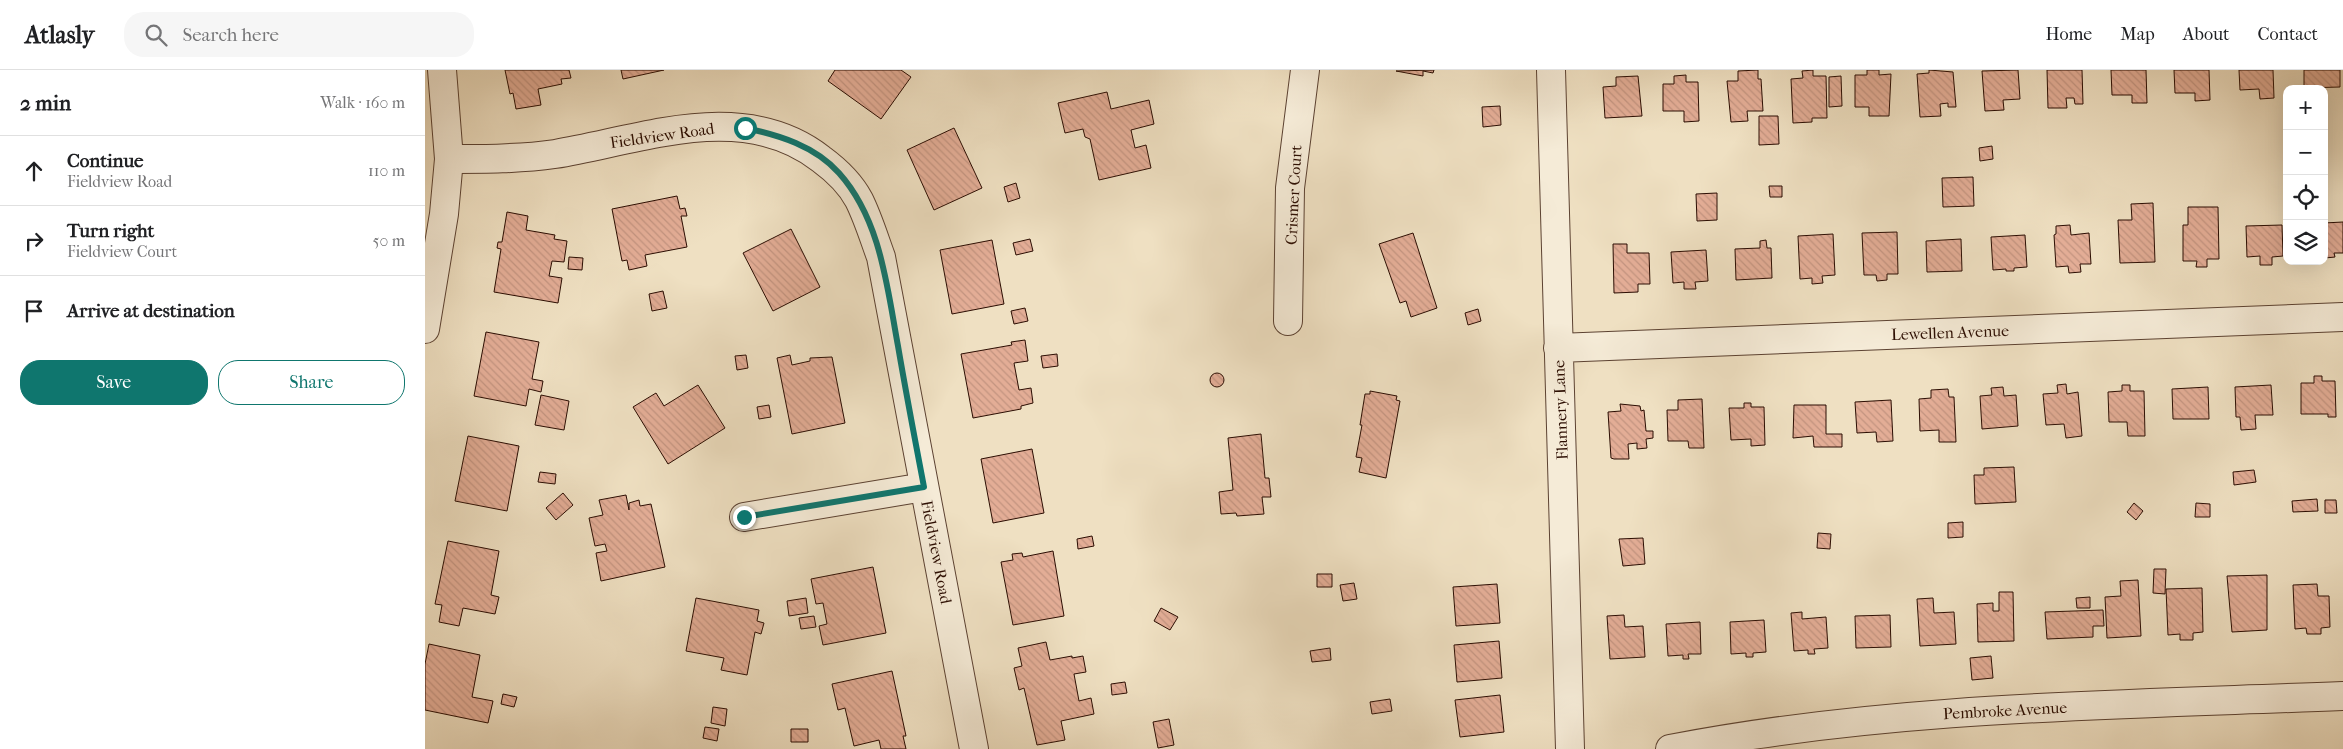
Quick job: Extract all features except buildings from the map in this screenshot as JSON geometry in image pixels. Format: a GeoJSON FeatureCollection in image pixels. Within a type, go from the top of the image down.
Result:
{"type":"FeatureCollection","features":[{"type":"Feature","properties":{"kind":"street"},"geometry":{"type":"LineString","coordinates":[[425,329],[444,214],[449,159],[442,70]]}},
{"type":"Feature","properties":{"kind":"street","name":"Crismer Court"},"geometry":{"type":"LineString","coordinates":[[1288,321],[1290,188],[1305,70]]}},
{"type":"Feature","properties":{"kind":"street","name":"Flannery Lane"},"geometry":{"type":"LineString","coordinates":[[1551,70],[1570,749]]}},
{"type":"Feature","properties":{"kind":"street","name":"Fieldview Road"},"geometry":{"type":"LineString","coordinates":[[449,159],[511,158],[554,154],[705,126],[753,129],[779,135],[810,150],[838,172],[858,199],[881,257],[975,749]]}},
{"type":"Feature","properties":{"kind":"street","name":"Lewellen Avenue"},"geometry":{"type":"LineString","coordinates":[[1558,348],[2343,317]]}},
{"type":"Feature","properties":{"kind":"street"},"geometry":{"type":"LineString","coordinates":[[744,517],[924,487]]}},
{"type":"Feature","properties":{"kind":"street","name":"Pembroke Avenue"},"geometry":{"type":"LineString","coordinates":[[1670,749],[1782,730],[1933,714],[2343,696]]}},
{"type":"Feature","properties":{"kind":"route"},"geometry":{"type":"LineString","coordinates":[[744,517],[924,487],[881,257],[858,199],[838,172],[810,150],[779,135],[745,128]]}}]}
